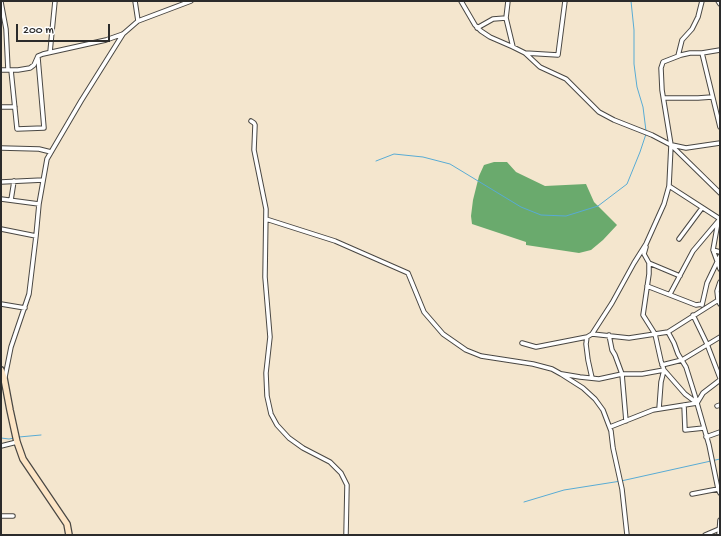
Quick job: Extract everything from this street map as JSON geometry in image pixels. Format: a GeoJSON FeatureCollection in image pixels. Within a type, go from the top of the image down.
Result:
{"type":"FeatureCollection","features":[{"type":"Feature","properties":{"kind":"main road"},"geometry":{"type":"LineString","coordinates":[[1,370],[17,442],[27,465],[67,524],[69,535]]}},
{"type":"Feature","properties":{"kind":"street"},"geometry":{"type":"LineString","coordinates":[[50,52],[55,1]]}},
{"type":"Feature","properties":{"kind":"street"},"geometry":{"type":"LineString","coordinates":[[135,1],[138,21]]}},
{"type":"Feature","properties":{"kind":"street"},"geometry":{"type":"LineString","coordinates":[[174,1],[175,7]]}},
{"type":"Feature","properties":{"kind":"street"},"geometry":{"type":"LineString","coordinates":[[4,378],[11,347],[29,294],[39,204],[47,159],[123,34],[138,21],[191,1]]}},
{"type":"Feature","properties":{"kind":"street"},"geometry":{"type":"LineString","coordinates":[[461,1],[477,28],[490,37],[525,53],[540,67],[566,79],[599,112],[671,145],[686,148],[720,143]]}},
{"type":"Feature","properties":{"kind":"street"},"geometry":{"type":"LineString","coordinates":[[508,1],[506,18],[513,47]]}},
{"type":"Feature","properties":{"kind":"street"},"geometry":{"type":"LineString","coordinates":[[525,53],[558,55],[565,1]]}},
{"type":"Feature","properties":{"kind":"street"},"geometry":{"type":"LineString","coordinates":[[678,56],[682,40],[692,29],[698,17],[702,1]]}},
{"type":"Feature","properties":{"kind":"street"},"geometry":{"type":"LineString","coordinates":[[1,2],[6,29],[9,70],[17,129],[44,128],[38,56]]}},
{"type":"Feature","properties":{"kind":"street"},"geometry":{"type":"LineString","coordinates":[[477,28],[493,20],[506,18]]}},
{"type":"Feature","properties":{"kind":"street"},"geometry":{"type":"LineString","coordinates":[[1,70],[30,68],[38,56],[50,52],[88,45],[123,34]]}},
{"type":"Feature","properties":{"kind":"street"},"geometry":{"type":"LineString","coordinates":[[522,343],[536,347],[587,337],[592,334],[612,303],[646,244],[664,204],[668,186],[671,145],[661,68],[663,62],[690,53],[720,50]]}},
{"type":"Feature","properties":{"kind":"street"},"geometry":{"type":"LineString","coordinates":[[702,53],[720,127]]}},
{"type":"Feature","properties":{"kind":"street"},"geometry":{"type":"LineString","coordinates":[[664,98],[712,97]]}},
{"type":"Feature","properties":{"kind":"street"},"geometry":{"type":"LineString","coordinates":[[1,107],[15,107]]}},
{"type":"Feature","properties":{"kind":"street"},"geometry":{"type":"LineString","coordinates":[[251,121],[255,125],[254,150],[266,209],[265,277],[270,337],[266,373],[267,396],[270,414],[277,425],[289,438],[303,448],[330,462],[341,473],[347,485],[346,535]]}},
{"type":"Feature","properties":{"kind":"street"},"geometry":{"type":"LineString","coordinates":[[671,145],[720,193]]}},
{"type":"Feature","properties":{"kind":"street"},"geometry":{"type":"LineString","coordinates":[[1,148],[39,149],[51,152]]}},
{"type":"Feature","properties":{"kind":"street"},"geometry":{"type":"LineString","coordinates":[[1,182],[43,180]]}},
{"type":"Feature","properties":{"kind":"street"},"geometry":{"type":"LineString","coordinates":[[11,200],[14,181]]}},
{"type":"Feature","properties":{"kind":"street"},"geometry":{"type":"LineString","coordinates":[[668,186],[720,219]]}},
{"type":"Feature","properties":{"kind":"street"},"geometry":{"type":"LineString","coordinates":[[1,199],[39,204]]}},
{"type":"Feature","properties":{"kind":"street"},"geometry":{"type":"LineString","coordinates":[[679,239],[702,208]]}},
{"type":"Feature","properties":{"kind":"street"},"geometry":{"type":"LineString","coordinates":[[266,219],[335,241],[408,273],[424,312],[443,334],[466,350],[481,356],[533,364],[561,374],[592,378],[622,374],[642,374],[664,370]]}},
{"type":"Feature","properties":{"kind":"street"},"geometry":{"type":"LineString","coordinates":[[720,219],[713,250],[716,262],[720,269]]}},
{"type":"Feature","properties":{"kind":"street"},"geometry":{"type":"LineString","coordinates":[[670,294],[693,250],[720,219]]}},
{"type":"Feature","properties":{"kind":"street"},"geometry":{"type":"LineString","coordinates":[[1,229],[36,236]]}},
{"type":"Feature","properties":{"kind":"street"},"geometry":{"type":"LineString","coordinates":[[646,244],[644,254],[649,263],[643,315],[655,334],[664,370],[685,394],[697,404]]}},
{"type":"Feature","properties":{"kind":"street"},"geometry":{"type":"LineString","coordinates":[[713,250],[720,252]]}},
{"type":"Feature","properties":{"kind":"street"},"geometry":{"type":"LineString","coordinates":[[701,310],[707,283],[720,256]]}},
{"type":"Feature","properties":{"kind":"street"},"geometry":{"type":"LineString","coordinates":[[649,263],[680,276]]}},
{"type":"Feature","properties":{"kind":"street"},"geometry":{"type":"LineString","coordinates":[[592,334],[628,338],[668,332],[701,310],[719,301],[717,291],[720,282]]}},
{"type":"Feature","properties":{"kind":"street"},"geometry":{"type":"LineString","coordinates":[[647,286],[696,305],[702,304]]}},
{"type":"Feature","properties":{"kind":"street"},"geometry":{"type":"LineString","coordinates":[[1,304],[25,308]]}},
{"type":"Feature","properties":{"kind":"street"},"geometry":{"type":"LineString","coordinates":[[693,315],[707,344],[720,379],[703,393],[697,404]]}},
{"type":"Feature","properties":{"kind":"street"},"geometry":{"type":"LineString","coordinates":[[668,332],[692,383],[719,491],[692,494]]}},
{"type":"Feature","properties":{"kind":"street"},"geometry":{"type":"LineString","coordinates":[[609,335],[612,350],[622,374],[626,421]]}},
{"type":"Feature","properties":{"kind":"street"},"geometry":{"type":"LineString","coordinates":[[587,337],[586,344],[592,378]]}},
{"type":"Feature","properties":{"kind":"street"},"geometry":{"type":"LineString","coordinates":[[662,365],[682,360],[720,337]]}},
{"type":"Feature","properties":{"kind":"street"},"geometry":{"type":"LineString","coordinates":[[659,409],[661,382],[664,370]]}},
{"type":"Feature","properties":{"kind":"street"},"geometry":{"type":"LineString","coordinates":[[561,374],[595,399],[610,427],[622,489],[627,535]]}},
{"type":"Feature","properties":{"kind":"street"},"geometry":{"type":"LineString","coordinates":[[610,427],[653,410],[697,404]]}},
{"type":"Feature","properties":{"kind":"street"},"geometry":{"type":"LineString","coordinates":[[684,405],[685,430],[704,428]]}},
{"type":"Feature","properties":{"kind":"street"},"geometry":{"type":"LineString","coordinates":[[706,437],[720,432]]}},
{"type":"Feature","properties":{"kind":"street"},"geometry":{"type":"LineString","coordinates":[[1,446],[17,442]]}},
{"type":"Feature","properties":{"kind":"street"},"geometry":{"type":"LineString","coordinates":[[1,516],[13,516]]}},
{"type":"Feature","properties":{"kind":"street"},"geometry":{"type":"LineString","coordinates":[[719,535],[720,520]]}},
{"type":"Feature","properties":{"kind":"street"},"geometry":{"type":"LineString","coordinates":[[705,535],[719,529]]}},
{"type":"Feature","properties":{"kind":"green space"},"geometry":{"type":"Polygon","coordinates":[[[494,162],[507,162],[516,172],[545,186],[586,184],[594,202],[617,225],[591,250],[579,253],[526,245],[526,242],[472,224],[471,216],[473,200],[479,176],[484,165],[494,162]]]}},
{"type":"Feature","properties":{"kind":"waterway"},"geometry":{"type":"LineString","coordinates":[[631,1],[634,30],[634,64],[637,87],[643,107],[646,131]]}},
{"type":"Feature","properties":{"kind":"waterway"},"geometry":{"type":"LineString","coordinates":[[376,161],[394,154],[423,157],[450,164],[521,207],[541,215],[566,216],[598,206],[627,184],[646,134]]}},
{"type":"Feature","properties":{"kind":"waterway"},"geometry":{"type":"LineString","coordinates":[[19,437],[41,435]]}},
{"type":"Feature","properties":{"kind":"waterway"},"geometry":{"type":"LineString","coordinates":[[1,438],[14,438]]}},
{"type":"Feature","properties":{"kind":"waterway"},"geometry":{"type":"LineString","coordinates":[[524,502],[564,490],[621,481],[720,459]]}}]}
